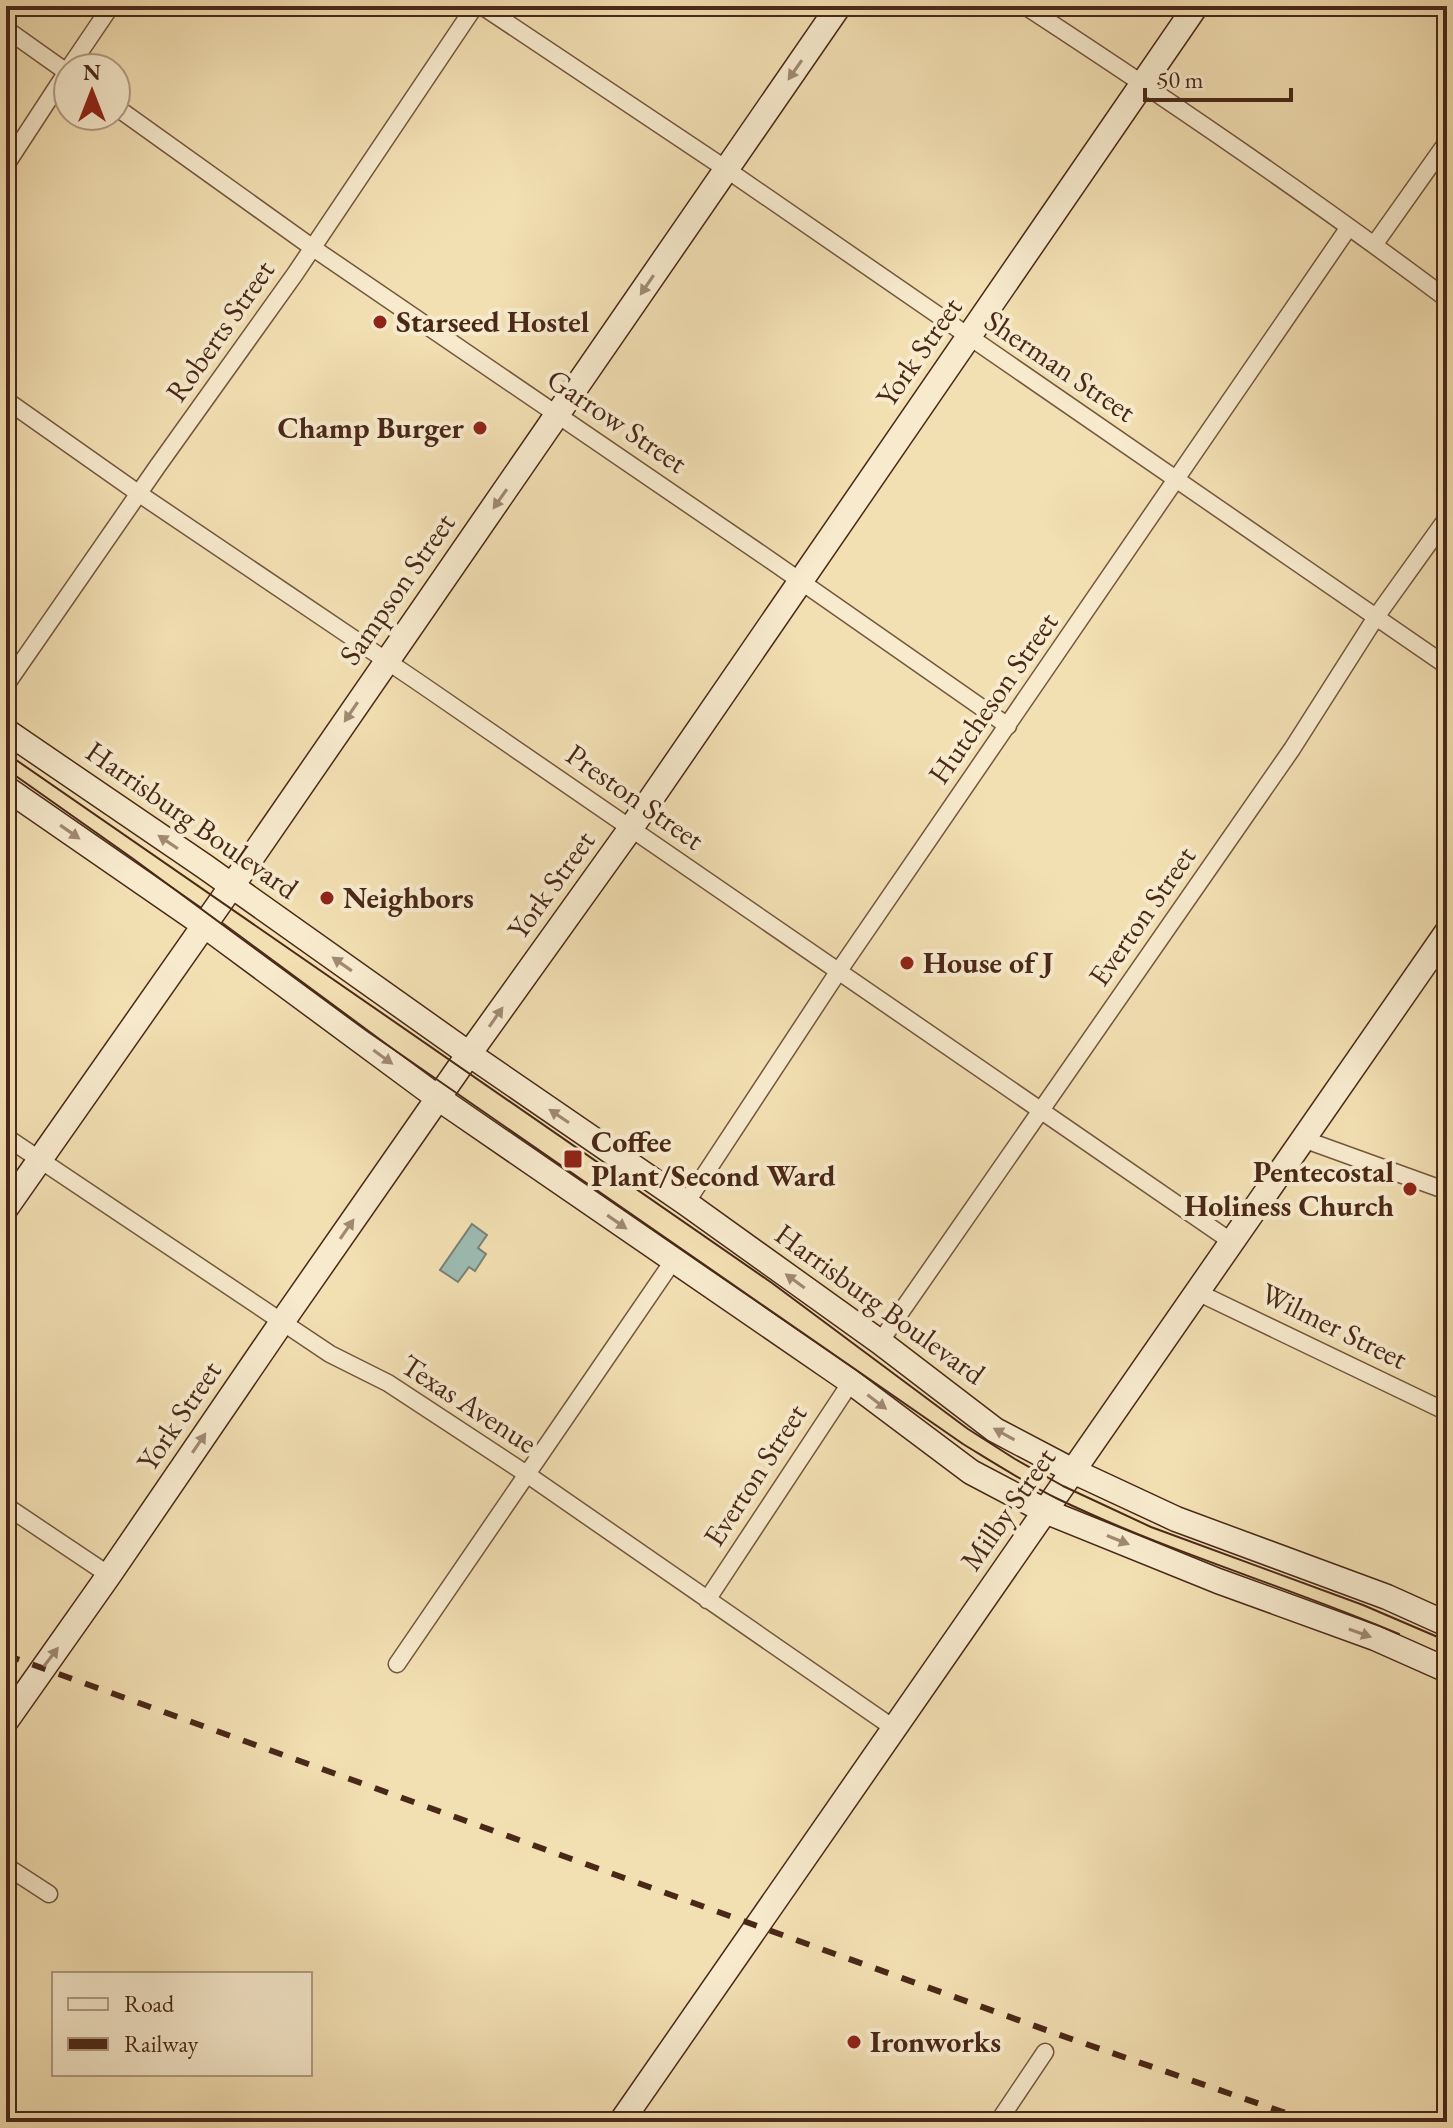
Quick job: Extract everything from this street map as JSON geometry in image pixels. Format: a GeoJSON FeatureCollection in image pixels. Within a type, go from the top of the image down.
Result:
{"type":"FeatureCollection","features":[{"type":"Feature","properties":{"kind":"main road","name":"Sampson Street"},"geometry":{"type":"LineString","coordinates":[[6,1208],[839,6]]}},
{"type":"Feature","properties":{"kind":"main road","name":"York Street"},"geometry":{"type":"LineString","coordinates":[[6,1721],[438,1098],[631,828],[1196,6]]}},
{"type":"Feature","properties":{"kind":"main road","name":"Harrisburg Boulevard"},"geometry":{"type":"LineString","coordinates":[[6,731],[686,1203],[880,1342],[995,1430],[1176,1519],[1387,1597],[1447,1624]]}},
{"type":"Feature","properties":{"kind":"main road"},"geometry":{"type":"LineString","coordinates":[[6,788],[204,925],[438,1098],[851,1382],[971,1472],[1045,1511],[1218,1581],[1375,1638],[1447,1670]]}},
{"type":"Feature","properties":{"kind":"main road","name":"Milby Street"},"geometry":{"type":"LineString","coordinates":[[621,2122],[1303,1139],[1443,944]]}},
{"type":"Feature","properties":{"kind":"street"},"geometry":{"type":"LineString","coordinates":[[81,52],[111,6]]}},
{"type":"Feature","properties":{"kind":"street","name":"Roberts Street"},"geometry":{"type":"LineString","coordinates":[[6,685],[313,248],[475,6]]}},
{"type":"Feature","properties":{"kind":"street","name":"Sherman Street"},"geometry":{"type":"LineString","coordinates":[[482,6],[726,169],[1447,666]]}},
{"type":"Feature","properties":{"kind":"street"},"geometry":{"type":"LineString","coordinates":[[1025,6],[1142,82],[1447,299]]}},
{"type":"Feature","properties":{"kind":"street"},"geometry":{"type":"LineString","coordinates":[[6,29],[52,60]]}},
{"type":"Feature","properties":{"kind":"street"},"geometry":{"type":"LineString","coordinates":[[6,165],[52,95]]}},
{"type":"Feature","properties":{"kind":"street","name":"Garrow Street"},"geometry":{"type":"LineString","coordinates":[[132,118],[313,248],[1008,726]]}},
{"type":"Feature","properties":{"kind":"street"},"geometry":{"type":"LineString","coordinates":[[1374,245],[1447,142]]}},
{"type":"Feature","properties":{"kind":"street","name":"Hutcheson Street"},"geometry":{"type":"LineString","coordinates":[[686,1203],[838,972],[1349,227]]}},
{"type":"Feature","properties":{"kind":"street","name":"Preston Street"},"geometry":{"type":"LineString","coordinates":[[6,400],[1232,1242]]}},
{"type":"Feature","properties":{"kind":"street","name":"Everton Street"},"geometry":{"type":"LineString","coordinates":[[880,1342],[1292,749],[1376,617],[1447,518]]}},
{"type":"Feature","properties":{"kind":"street","name":"Texas Avenue"},"geometry":{"type":"LineString","coordinates":[[6,1137],[330,1354],[388,1383],[528,1475],[895,1729]]}},
{"type":"Feature","properties":{"kind":"street"},"geometry":{"type":"LineString","coordinates":[[1303,1139],[1447,1191]]}},
{"type":"Feature","properties":{"kind":"street"},"geometry":{"type":"LineString","coordinates":[[397,1664],[673,1261]]}},
{"type":"Feature","properties":{"kind":"street","name":"Wilmer Street"},"geometry":{"type":"LineString","coordinates":[[1197,1292],[1447,1412]]}},
{"type":"Feature","properties":{"kind":"street","name":"Everton Street"},"geometry":{"type":"LineString","coordinates":[[707,1600],[851,1382]]}},
{"type":"Feature","properties":{"kind":"street"},"geometry":{"type":"LineString","coordinates":[[6,1506],[109,1575]]}},
{"type":"Feature","properties":{"kind":"street"},"geometry":{"type":"LineString","coordinates":[[6,1866],[49,1894]]}},
{"type":"Feature","properties":{"kind":"street"},"geometry":{"type":"LineString","coordinates":[[998,2122],[1045,2052]]}},
{"type":"Feature","properties":{"kind":"water"},"geometry":{"type":"Polygon","coordinates":[[[472,1224],[487,1235],[478,1248],[486,1254],[475,1271],[469,1267],[458,1282],[440,1270],[472,1224]]]}},
{"type":"Feature","properties":{"kind":"tram line"},"geometry":{"type":"LineString","coordinates":[[6,753],[772,1283],[968,1429],[1015,1459],[1063,1486],[1151,1527],[1363,1605],[1447,1641]]}},
{"type":"Feature","properties":{"kind":"tram line"},"geometry":{"type":"LineString","coordinates":[[6,769],[367,1031],[963,1444],[1058,1499],[1100,1518],[1399,1634]]}},
{"type":"Feature","properties":{"kind":"railway"},"geometry":{"type":"LineString","coordinates":[[6,1655],[1057,2034],[1312,2122]]}},
{"type":"Feature","properties":{"kind":"place","name":"Starseed Hostel"},"geometry":{"type":"Point","coordinates":[380,322]}},
{"type":"Feature","properties":{"kind":"place","name":"Champ Burger"},"geometry":{"type":"Point","coordinates":[480,428]}},
{"type":"Feature","properties":{"kind":"place","name":"Neighbors"},"geometry":{"type":"Point","coordinates":[327,898]}},
{"type":"Feature","properties":{"kind":"place","name":"House of J"},"geometry":{"type":"Point","coordinates":[907,963]}},
{"type":"Feature","properties":{"kind":"place","name":"Coffee Plant/Second Ward"},"geometry":{"type":"Point","coordinates":[573,1159]}},
{"type":"Feature","properties":{"kind":"place","name":"Pentecostal Holiness Church"},"geometry":{"type":"Point","coordinates":[1410,1189]}},
{"type":"Feature","properties":{"kind":"place","name":"Ironworks"},"geometry":{"type":"Point","coordinates":[854,2042]}}]}
